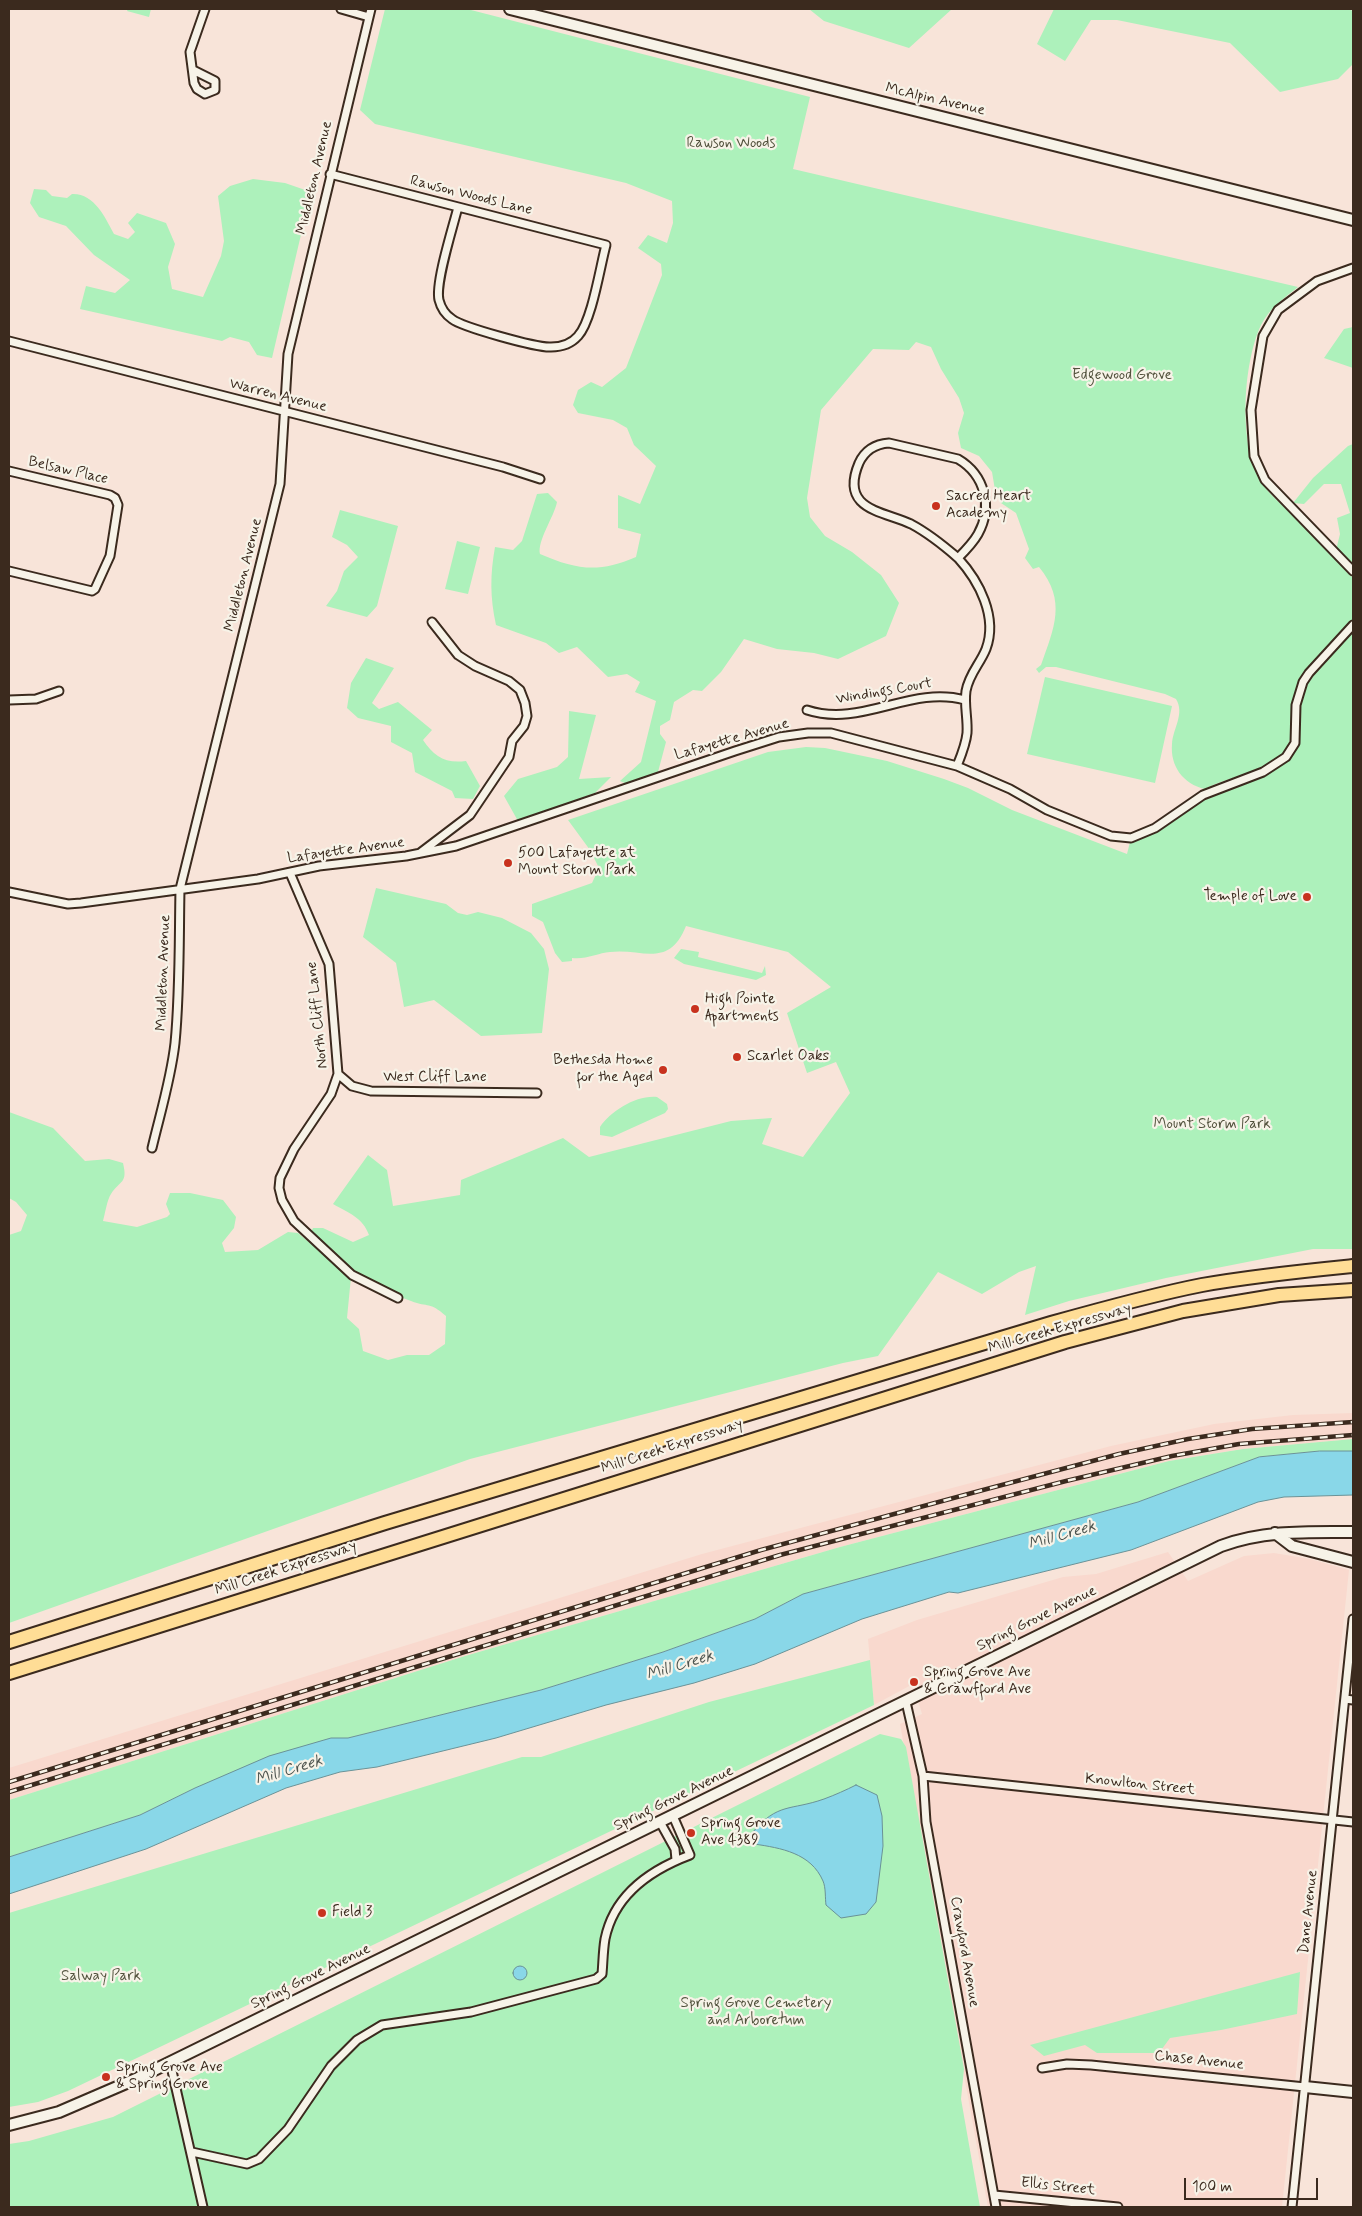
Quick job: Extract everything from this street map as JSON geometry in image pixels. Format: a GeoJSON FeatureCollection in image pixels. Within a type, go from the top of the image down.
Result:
{"type":"FeatureCollection","features":[{"type":"Feature","properties":{"kind":"highway","name":"Mill Creek Expressway"},"geometry":{"type":"LineString","coordinates":[[9,1642],[385,1523],[1103,1308],[1202,1285],[1280,1273],[1353,1266]]}},
{"type":"Feature","properties":{"kind":"highway","name":"Mill Creek Expressway"},"geometry":{"type":"LineString","coordinates":[[9,1673],[1066,1342],[1183,1311],[1279,1295],[1353,1290]]}},
{"type":"Feature","properties":{"kind":"main road","name":"McAlpin Avenue"},"geometry":{"type":"LineString","coordinates":[[510,9],[1353,220]]}},
{"type":"Feature","properties":{"kind":"main road","name":"Spring Grove Avenue"},"geometry":{"type":"LineString","coordinates":[[9,2125],[60,2112],[170,2062],[1221,1546],[1244,1538],[1275,1533],[1353,1532]]}},
{"type":"Feature","properties":{"kind":"main road"},"geometry":{"type":"LineString","coordinates":[[1275,1533],[1292,1546],[1353,1562]]}},
{"type":"Feature","properties":{"kind":"main road","name":"Chase Avenue"},"geometry":{"type":"LineString","coordinates":[[1305,2087],[1353,2092]]}},
{"type":"Feature","properties":{"kind":"street"},"geometry":{"type":"LineString","coordinates":[[193,70],[190,52],[205,9]]}},
{"type":"Feature","properties":{"kind":"street"},"geometry":{"type":"LineString","coordinates":[[341,9],[370,13]]}},
{"type":"Feature","properties":{"kind":"street","name":"Middleton Avenue"},"geometry":{"type":"LineString","coordinates":[[152,1148],[171,1069],[175,1043],[180,953],[180,889],[280,484],[286,412],[288,354],[370,13]]}},
{"type":"Feature","properties":{"kind":"street","name":"Rawson Woods Lane"},"geometry":{"type":"LineString","coordinates":[[330,174],[458,207],[606,246],[584,329],[571,342],[559,346],[544,347],[460,324],[447,315],[442,307],[438,290],[458,207]]}},
{"type":"Feature","properties":{"kind":"street"},"geometry":{"type":"LineString","coordinates":[[1353,268],[1317,281],[1278,310],[1263,336],[1251,410],[1254,456],[1265,480],[1353,571]]}},
{"type":"Feature","properties":{"kind":"street","name":"Warren Avenue"},"geometry":{"type":"LineString","coordinates":[[9,341],[503,467],[540,479]]}},
{"type":"Feature","properties":{"kind":"street"},"geometry":{"type":"LineString","coordinates":[[957,766],[967,735],[965,700],[968,680],[986,648],[989,626],[986,610],[977,583],[958,558],[913,525],[873,512],[863,505],[855,489],[855,475],[859,462],[872,447],[878,444],[891,443],[958,459],[975,472],[984,490],[985,512],[978,534],[958,558]]}},
{"type":"Feature","properties":{"kind":"street","name":"Belsaw Place"},"geometry":{"type":"LineString","coordinates":[[9,472],[110,495],[115,498],[118,505],[110,556],[95,589],[92,591],[9,571]]}},
{"type":"Feature","properties":{"kind":"street"},"geometry":{"type":"LineString","coordinates":[[419,854],[470,815],[508,757],[512,741],[524,726],[527,716],[520,690],[509,681],[475,666],[458,655],[432,622]]}},
{"type":"Feature","properties":{"kind":"street","name":"Lafayette Avenue"},"geometry":{"type":"LineString","coordinates":[[9,892],[68,904],[81,904],[290,873],[319,866],[419,854],[456,846],[635,784],[779,737],[808,733],[831,733],[957,766],[1010,789],[1047,810],[1111,836],[1131,838],[1155,828],[1203,794],[1263,772],[1286,757],[1295,743],[1296,705],[1304,682],[1353,625]]}},
{"type":"Feature","properties":{"kind":"street"},"geometry":{"type":"LineString","coordinates":[[9,700],[36,699],[59,691]]}},
{"type":"Feature","properties":{"kind":"street","name":"Windings Court"},"geometry":{"type":"LineString","coordinates":[[807,710],[820,714],[842,716],[924,698],[950,696],[965,700]]}},
{"type":"Feature","properties":{"kind":"street","name":"North Cliff Lane"},"geometry":{"type":"LineString","coordinates":[[290,873],[329,964],[338,1074],[330,1094],[294,1149],[280,1178],[279,1188],[282,1200],[294,1221],[353,1276],[398,1298]]}},
{"type":"Feature","properties":{"kind":"street","name":"West Cliff Lane"},"geometry":{"type":"LineString","coordinates":[[338,1074],[352,1086],[371,1091],[537,1093]]}},
{"type":"Feature","properties":{"kind":"street","name":"Dane Avenue"},"geometry":{"type":"LineString","coordinates":[[1292,2207],[1353,1619]]}},
{"type":"Feature","properties":{"kind":"street"},"geometry":{"type":"LineString","coordinates":[[1345,1699],[1353,1700]]}},
{"type":"Feature","properties":{"kind":"street","name":"Crawford Avenue"},"geometry":{"type":"LineString","coordinates":[[906,1702],[923,1776],[926,1822],[996,2207]]}},
{"type":"Feature","properties":{"kind":"street","name":"Knowlton Street"},"geometry":{"type":"LineString","coordinates":[[923,1776],[1353,1822]]}},
{"type":"Feature","properties":{"kind":"street"},"geometry":{"type":"LineString","coordinates":[[192,2152],[247,2164],[259,2159],[288,2129],[332,2066],[357,2040],[382,2025],[471,2012],[596,1979],[602,1974],[606,1937],[621,1904],[645,1877],[676,1860],[690,1855],[673,1816]]}},
{"type":"Feature","properties":{"kind":"street"},"geometry":{"type":"LineString","coordinates":[[660,1822],[674,1849],[676,1860]]}},
{"type":"Feature","properties":{"kind":"street"},"geometry":{"type":"LineString","coordinates":[[170,2062],[203,2207]]}},
{"type":"Feature","properties":{"kind":"street","name":"Chase Avenue"},"geometry":{"type":"LineString","coordinates":[[1042,2068],[1067,2064],[1091,2065],[1305,2087]]}},
{"type":"Feature","properties":{"kind":"street","name":"Ellis Street"},"geometry":{"type":"LineString","coordinates":[[994,2195],[1118,2207]]}},
{"type":"Feature","properties":{"kind":"shaded area"},"geometry":{"type":"Polygon","coordinates":[[[1353,1413],[1353,1439],[1243,1449],[1169,1461],[840,1547],[465,1656],[9,1800],[9,1768],[702,1554],[1111,1446],[1214,1424],[1293,1415],[1353,1413]]]}},
{"type":"Feature","properties":{"kind":"shaded area"},"geometry":{"type":"Polygon","coordinates":[[[1168,1552],[1188,1581],[1244,1556],[1274,1553],[1310,1559],[1349,1570],[1282,2207],[988,2207],[900,1724],[922,1714],[913,1684],[874,1705],[868,1639],[917,1620],[1063,1577],[1096,1574],[1168,1552]]]}},
{"type":"Feature","properties":{"kind":"green space"},"geometry":{"type":"Polygon","coordinates":[[[128,9],[151,9],[149,17],[127,11],[128,9]]]}},
{"type":"Feature","properties":{"kind":"green space"},"geometry":{"type":"Polygon","coordinates":[[[385,9],[467,9],[810,97],[793,169],[1298,287],[1268,314],[1261,325],[1255,341],[1247,382],[1246,426],[1249,447],[1254,466],[1267,490],[1353,578],[1353,619],[1322,653],[1301,681],[1294,699],[1290,740],[1287,748],[1274,760],[1256,770],[1205,789],[1197,787],[1184,778],[1173,760],[1172,744],[1179,716],[1176,699],[1165,694],[1056,667],[1046,667],[1039,673],[1036,669],[1041,665],[1053,627],[1055,603],[1053,591],[1048,579],[1039,567],[1033,569],[1025,558],[1029,549],[1016,513],[1001,503],[995,490],[992,472],[979,456],[961,448],[958,433],[964,413],[959,398],[941,369],[931,347],[916,342],[909,350],[873,349],[821,410],[807,498],[810,517],[825,536],[852,552],[881,575],[899,603],[886,636],[838,659],[814,653],[777,649],[744,639],[721,672],[702,691],[693,690],[674,702],[670,720],[660,726],[660,734],[666,742],[658,772],[627,784],[620,781],[641,762],[656,701],[635,692],[640,682],[627,674],[608,677],[577,647],[559,653],[546,643],[496,625],[491,586],[492,567],[495,547],[513,550],[522,541],[537,494],[548,493],[557,502],[541,542],[540,554],[565,563],[588,567],[611,566],[636,557],[641,534],[618,528],[618,495],[640,504],[656,466],[634,445],[627,428],[613,420],[578,413],[573,405],[578,390],[591,382],[602,387],[626,368],[662,275],[661,264],[638,248],[648,235],[667,243],[673,223],[672,201],[626,183],[375,124],[360,110],[385,9]]]}},
{"type":"Feature","properties":{"kind":"green space"},"geometry":{"type":"Polygon","coordinates":[[[809,9],[952,9],[909,48],[824,21],[809,9]]]}},
{"type":"Feature","properties":{"kind":"green space"},"geometry":{"type":"Polygon","coordinates":[[[1054,9],[1348,9],[1353,11],[1353,64],[1338,79],[1280,92],[1230,43],[1117,20],[1091,20],[1065,61],[1037,44],[1054,9]]]}},
{"type":"Feature","properties":{"kind":"green space"},"geometry":{"type":"Polygon","coordinates":[[[253,179],[285,183],[311,192],[272,358],[257,355],[249,342],[230,337],[222,341],[80,309],[86,286],[115,293],[130,280],[94,255],[66,226],[39,217],[30,203],[34,189],[46,190],[52,196],[67,198],[72,194],[87,197],[98,207],[114,234],[128,239],[135,232],[128,223],[137,213],[166,223],[175,244],[168,267],[172,289],[203,297],[221,256],[224,241],[218,196],[230,186],[253,179]]]}},
{"type":"Feature","properties":{"kind":"green space"},"geometry":{"type":"Polygon","coordinates":[[[1353,327],[1353,368],[1324,358],[1344,329],[1353,327]]]}},
{"type":"Feature","properties":{"kind":"green space"},"geometry":{"type":"Polygon","coordinates":[[[1353,444],[1353,568],[1336,550],[1340,534],[1337,518],[1350,513],[1341,484],[1324,484],[1304,504],[1293,503],[1313,478],[1348,446],[1353,444]]]}},
{"type":"Feature","properties":{"kind":"green space"},"geometry":{"type":"Polygon","coordinates":[[[340,510],[398,526],[377,606],[367,617],[326,606],[337,591],[344,571],[358,557],[347,545],[332,537],[340,510]]]}},
{"type":"Feature","properties":{"kind":"green space"},"geometry":{"type":"Polygon","coordinates":[[[457,541],[480,547],[468,594],[445,589],[457,541]]]}},
{"type":"Feature","properties":{"kind":"green space","name":"Mount Storm Park"},"geometry":{"type":"Polygon","coordinates":[[[1353,625],[1353,1249],[1313,1249],[1166,1278],[1069,1301],[1025,1315],[1036,1266],[1019,1272],[982,1294],[938,1272],[878,1356],[843,1363],[470,1459],[9,1623],[9,1235],[21,1231],[27,1215],[16,1202],[9,1198],[9,1112],[53,1128],[85,1161],[109,1159],[123,1163],[124,1178],[114,1190],[107,1203],[103,1221],[137,1227],[167,1217],[170,1214],[166,1204],[170,1193],[190,1193],[223,1200],[236,1217],[234,1228],[222,1243],[225,1252],[258,1250],[288,1232],[298,1233],[351,1277],[347,1318],[359,1329],[363,1351],[388,1360],[407,1355],[429,1355],[445,1344],[446,1316],[432,1307],[397,1295],[370,1281],[345,1263],[311,1232],[313,1228],[323,1228],[353,1242],[369,1235],[359,1220],[333,1204],[368,1155],[387,1170],[393,1206],[460,1195],[461,1180],[563,1138],[589,1157],[731,1121],[772,1118],[762,1144],[803,1157],[850,1093],[836,1062],[807,1073],[787,1013],[831,987],[788,952],[686,926],[679,939],[671,948],[663,952],[654,954],[622,951],[610,952],[582,958],[572,958],[572,961],[562,962],[555,953],[543,922],[532,916],[532,904],[592,883],[599,868],[590,850],[568,820],[768,752],[806,747],[825,748],[887,761],[944,779],[968,788],[1012,810],[1127,854],[1131,838],[1155,828],[1203,795],[1263,772],[1291,751],[1295,718],[1303,682],[1353,625]]]}},
{"type":"Feature","properties":{"kind":"green space"},"geometry":{"type":"Polygon","coordinates":[[[366,658],[394,668],[372,703],[379,709],[398,702],[432,730],[423,740],[431,750],[446,760],[466,761],[480,786],[473,799],[455,798],[452,791],[415,772],[412,753],[391,742],[391,726],[358,718],[347,708],[351,683],[366,658]]]}},
{"type":"Feature","properties":{"kind":"green space"},"geometry":{"type":"Polygon","coordinates":[[[1045,677],[1172,706],[1155,783],[1027,754],[1045,677]]]}},
{"type":"Feature","properties":{"kind":"green space"},"geometry":{"type":"Polygon","coordinates":[[[569,711],[596,715],[579,779],[611,777],[595,793],[518,821],[504,796],[518,779],[557,767],[568,757],[569,711]]]}},
{"type":"Feature","properties":{"kind":"green space"},"geometry":{"type":"Polygon","coordinates":[[[376,888],[446,904],[458,913],[467,915],[478,912],[502,918],[531,933],[544,949],[549,969],[542,1033],[481,1036],[434,1000],[404,1007],[396,963],[363,937],[376,888]]]}},
{"type":"Feature","properties":{"kind":"green space"},"geometry":{"type":"Polygon","coordinates":[[[681,949],[699,952],[698,957],[762,973],[765,966],[766,975],[756,980],[684,964],[674,958],[681,949]]]}},
{"type":"Feature","properties":{"kind":"green space"},"geometry":{"type":"Polygon","coordinates":[[[657,1097],[667,1104],[668,1109],[665,1113],[612,1137],[600,1135],[600,1127],[617,1110],[633,1101],[657,1097]]]}},
{"type":"Feature","properties":{"kind":"green space"},"geometry":{"type":"Polygon","coordinates":[[[1353,1439],[1353,1451],[1320,1451],[1259,1457],[1138,1502],[803,1594],[755,1619],[663,1652],[541,1690],[348,1738],[331,1738],[195,1788],[140,1815],[9,1857],[9,1800],[465,1656],[840,1547],[1169,1461],[1243,1449],[1353,1439]]]}},
{"type":"Feature","properties":{"kind":"green space","name":"Salway Park"},"geometry":{"type":"Polygon","coordinates":[[[870,1660],[874,1705],[68,2091],[38,2102],[9,2107],[9,1913],[522,1757],[541,1757],[709,1702],[870,1660]]]}},
{"type":"Feature","properties":{"kind":"green space","name":"Spring Grove Cemetery and Arboretum"},"geometry":{"type":"Polygon","coordinates":[[[880,1734],[901,1739],[906,1747],[964,2069],[961,2099],[980,2207],[9,2207],[9,2144],[29,2141],[113,2117],[880,1734]]]}},
{"type":"Feature","properties":{"kind":"green space"},"geometry":{"type":"Polygon","coordinates":[[[1300,1972],[1297,2014],[1221,2030],[1170,2038],[1159,2053],[1097,2053],[1085,2045],[1044,2056],[1030,2045],[1300,1972]]]}},
{"type":"Feature","properties":{"kind":"water","name":"Mill Creek"},"geometry":{"type":"Polygon","coordinates":[[[1320,1451],[1353,1451],[1353,1495],[1284,1497],[1258,1502],[1131,1550],[958,1593],[949,1592],[862,1619],[755,1664],[694,1683],[606,1705],[496,1738],[377,1767],[340,1772],[286,1788],[146,1849],[9,1894],[9,1857],[140,1815],[195,1788],[269,1756],[331,1738],[348,1738],[541,1690],[663,1652],[755,1619],[803,1594],[1138,1502],[1259,1457],[1320,1451]]]}},
{"type":"Feature","properties":{"kind":"water"},"geometry":{"type":"Polygon","coordinates":[[[856,1785],[877,1795],[882,1816],[883,1846],[876,1902],[866,1914],[841,1918],[826,1905],[823,1881],[811,1864],[785,1850],[754,1844],[752,1833],[769,1816],[777,1812],[824,1799],[856,1785]]]}},
{"type":"Feature","properties":{"kind":"water"},"geometry":{"type":"Polygon","coordinates":[[[517,1966],[523,1966],[527,1973],[523,1980],[517,1980],[513,1976],[513,1970],[517,1966]]]}},
{"type":"Feature","properties":{"kind":"railway"},"geometry":{"type":"LineString","coordinates":[[9,1782],[761,1550],[983,1490],[1119,1454],[1188,1439],[1252,1429],[1353,1422]]}},
{"type":"Feature","properties":{"kind":"railway"},"geometry":{"type":"LineString","coordinates":[[9,1792],[780,1555],[1066,1481],[1172,1456],[1239,1444],[1353,1435]]}},
{"type":"Feature","properties":{"kind":"place","name":"Sacred Heart Academy"},"geometry":{"type":"Point","coordinates":[936,506]}},
{"type":"Feature","properties":{"kind":"place","name":"500 Lafayette at Mount Storm Park"},"geometry":{"type":"Point","coordinates":[508,863]}},
{"type":"Feature","properties":{"kind":"place","name":"Temple of Love"},"geometry":{"type":"Point","coordinates":[1307,897]}},
{"type":"Feature","properties":{"kind":"place","name":"High Pointe Apartments"},"geometry":{"type":"Point","coordinates":[695,1009]}},
{"type":"Feature","properties":{"kind":"place","name":"Scarlet Oaks"},"geometry":{"type":"Point","coordinates":[737,1057]}},
{"type":"Feature","properties":{"kind":"place","name":"Bethesda Home for the Aged"},"geometry":{"type":"Point","coordinates":[663,1070]}},
{"type":"Feature","properties":{"kind":"place","name":"Spring Grove Ave & Crawfford Ave"},"geometry":{"type":"Point","coordinates":[914,1682]}},
{"type":"Feature","properties":{"kind":"place","name":"Spring Grove Ave 4389"},"geometry":{"type":"Point","coordinates":[691,1833]}},
{"type":"Feature","properties":{"kind":"place","name":"Field 3"},"geometry":{"type":"Point","coordinates":[322,1913]}},
{"type":"Feature","properties":{"kind":"place","name":"Spring Grove Ave & Spring Grove"},"geometry":{"type":"Point","coordinates":[106,2077]}},
{"type":"Feature","properties":{"kind":"park label","name":"Rawson Woods"},"geometry":{"type":"Point","coordinates":[731,144]}},
{"type":"Feature","properties":{"kind":"park label","name":"Edgewood Grove"},"geometry":{"type":"Point","coordinates":[1122,376]}}]}
